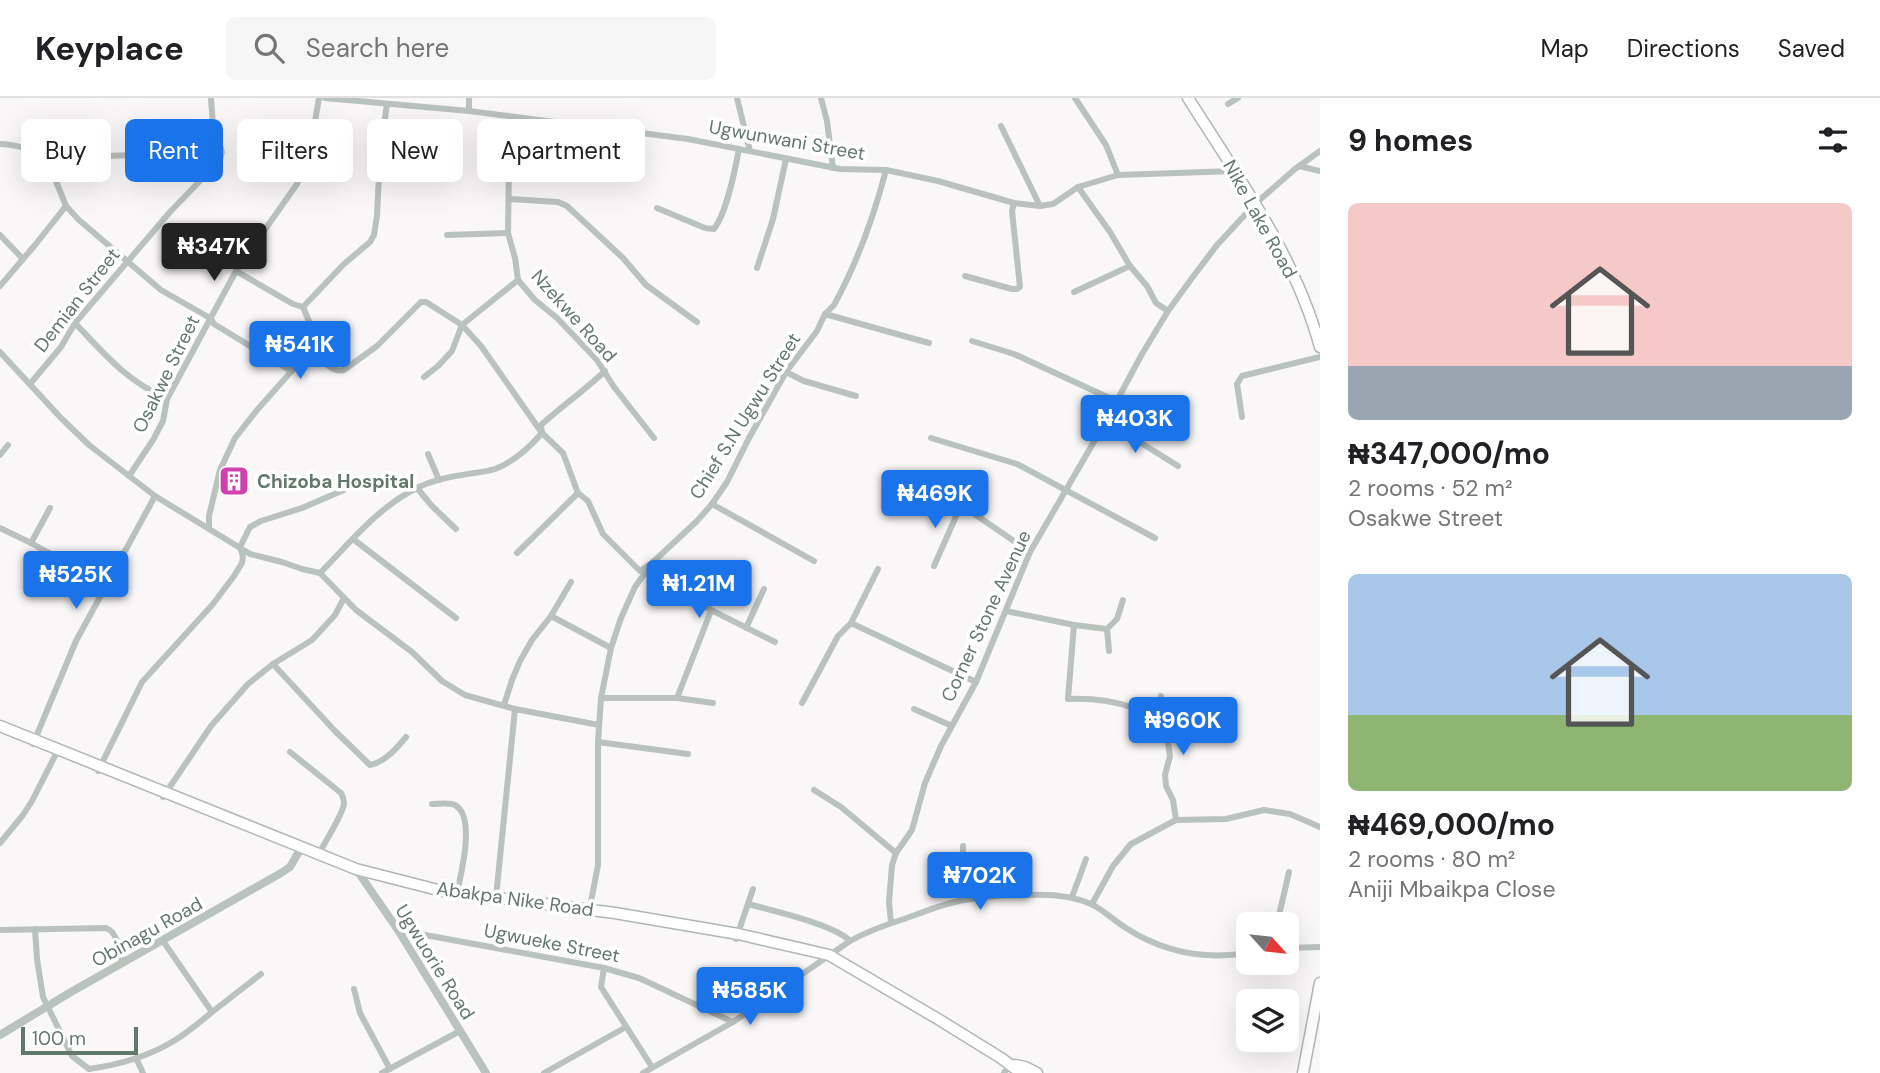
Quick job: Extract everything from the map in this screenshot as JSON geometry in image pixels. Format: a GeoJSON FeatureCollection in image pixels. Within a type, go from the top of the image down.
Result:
{"type":"FeatureCollection","features":[{"type":"Feature","properties":{"kind":"main road","name":"Nike Lake Road"},"geometry":{"type":"LineString","coordinates":[[1188,98],[1235,171],[1284,256],[1312,319],[1320,346]]}},
{"type":"Feature","properties":{"kind":"main road","name":"Abakpa Nike Road"},"geometry":{"type":"LineString","coordinates":[[0,728],[358,872],[445,895],[589,911]]}},
{"type":"Feature","properties":{"kind":"main road","name":"Abakpa Nike Road"},"geometry":{"type":"LineString","coordinates":[[300,850],[358,872],[442,891],[589,911],[830,954],[938,1019],[1007,1070],[1021,1073]]}},
{"type":"Feature","properties":{"kind":"main road"},"geometry":{"type":"LineString","coordinates":[[1303,1073],[1316,1025],[1320,983]]}},
{"type":"Feature","properties":{"kind":"main road"},"geometry":{"type":"LineString","coordinates":[[1007,1070],[1025,1067],[1037,1073]]}},
{"type":"Feature","properties":{"kind":"street","name":"Demian Street"},"geometry":{"type":"LineString","coordinates":[[30,384],[61,346],[75,323],[170,212],[220,160],[222,152],[213,126],[211,98]]}},
{"type":"Feature","properties":{"kind":"street","name":"Osakwe Street"},"geometry":{"type":"LineString","coordinates":[[129,477],[163,421],[167,399],[236,271],[303,173],[319,98]]}},
{"type":"Feature","properties":{"kind":"street","name":"Ugwunwani Street"},"geometry":{"type":"LineString","coordinates":[[325,98],[469,111],[651,134],[833,168],[886,170],[938,181],[1014,203],[1040,206]]}},
{"type":"Feature","properties":{"kind":"street"},"geometry":{"type":"LineString","coordinates":[[469,98],[469,111]]}},
{"type":"Feature","properties":{"kind":"street"},"geometry":{"type":"LineString","coordinates":[[737,98],[750,151]]}},
{"type":"Feature","properties":{"kind":"street"},"geometry":{"type":"LineString","coordinates":[[821,98],[833,168]]}},
{"type":"Feature","properties":{"kind":"street"},"geometry":{"type":"LineString","coordinates":[[1075,98],[1106,145],[1118,175]]}},
{"type":"Feature","properties":{"kind":"street"},"geometry":{"type":"LineString","coordinates":[[1228,104],[1238,98]]}},
{"type":"Feature","properties":{"kind":"street"},"geometry":{"type":"LineString","coordinates":[[303,307],[374,235],[387,104]]}},
{"type":"Feature","properties":{"kind":"street","name":"Nzekwe Road"},"geometry":{"type":"LineString","coordinates":[[513,117],[508,233],[518,280],[574,335],[605,371],[614,387],[654,438]]}},
{"type":"Feature","properties":{"kind":"street"},"geometry":{"type":"LineString","coordinates":[[1001,126],[1040,206],[1053,204],[1078,187],[1118,175],[1235,171]]}},
{"type":"Feature","properties":{"kind":"street"},"geometry":{"type":"LineString","coordinates":[[0,144],[21,147]]}},
{"type":"Feature","properties":{"kind":"street"},"geometry":{"type":"LineString","coordinates":[[657,208],[705,228],[714,229],[736,168],[739,149]]}},
{"type":"Feature","properties":{"kind":"street","name":"Corner Stone Avenue"},"geometry":{"type":"LineString","coordinates":[[891,923],[889,902],[892,864],[896,853],[912,830],[925,783],[976,682],[1030,552],[1168,311],[1217,245],[1255,204],[1320,151]]}},
{"type":"Feature","properties":{"kind":"street"},"geometry":{"type":"LineString","coordinates":[[757,268],[773,219],[786,159]]}},
{"type":"Feature","properties":{"kind":"street"},"geometry":{"type":"LineString","coordinates":[[1295,169],[1300,166],[1320,171]]}},
{"type":"Feature","properties":{"kind":"street","name":"Chief S.N Ugwu Street"},"geometry":{"type":"LineString","coordinates":[[589,911],[598,865],[598,742],[601,698],[611,648],[621,618],[635,587],[652,563],[697,521],[727,482],[786,372],[834,305],[867,230],[886,170]]}},
{"type":"Feature","properties":{"kind":"street"},"geometry":{"type":"LineString","coordinates":[[56,182],[66,206],[93,234],[161,290],[210,318],[214,324],[291,371]]}},
{"type":"Feature","properties":{"kind":"street"},"geometry":{"type":"LineString","coordinates":[[1078,187],[1156,303],[1168,311]]}},
{"type":"Feature","properties":{"kind":"street"},"geometry":{"type":"LineString","coordinates":[[510,199],[558,202],[567,206],[623,258],[646,285],[697,322]]}},
{"type":"Feature","properties":{"kind":"street"},"geometry":{"type":"LineString","coordinates":[[965,276],[1012,289],[1019,288],[1021,284],[1012,211],[1014,203]]}},
{"type":"Feature","properties":{"kind":"street"},"geometry":{"type":"LineString","coordinates":[[0,286],[66,206]]}},
{"type":"Feature","properties":{"kind":"street"},"geometry":{"type":"LineString","coordinates":[[447,235],[508,233]]}},
{"type":"Feature","properties":{"kind":"street"},"geometry":{"type":"LineString","coordinates":[[0,235],[23,259]]}},
{"type":"Feature","properties":{"kind":"street"},"geometry":{"type":"LineString","coordinates":[[1074,292],[1130,266]]}},
{"type":"Feature","properties":{"kind":"street"},"geometry":{"type":"LineString","coordinates":[[236,271],[303,307]]}},
{"type":"Feature","properties":{"kind":"street"},"geometry":{"type":"LineString","coordinates":[[424,377],[452,351],[462,325],[518,280]]}},
{"type":"Feature","properties":{"kind":"street"},"geometry":{"type":"LineString","coordinates":[[303,307],[311,326],[314,346],[331,369],[339,372],[384,340],[421,302],[426,302],[462,325],[505,379],[542,433],[563,453],[578,493],[588,501],[603,534],[640,571],[652,563],[673,591],[775,642]]}},
{"type":"Feature","properties":{"kind":"street"},"geometry":{"type":"LineString","coordinates":[[825,314],[929,343]]}},
{"type":"Feature","properties":{"kind":"street"},"geometry":{"type":"LineString","coordinates":[[75,323],[115,366],[144,388],[167,399]]}},
{"type":"Feature","properties":{"kind":"street"},"geometry":{"type":"LineString","coordinates":[[972,341],[1014,354],[1116,401]]}},
{"type":"Feature","properties":{"kind":"street"},"geometry":{"type":"LineString","coordinates":[[209,528],[209,516],[220,470],[230,446],[257,410],[314,346]]}},
{"type":"Feature","properties":{"kind":"street"},"geometry":{"type":"LineString","coordinates":[[0,352],[61,418],[129,477],[250,554],[320,573],[356,610],[412,652],[442,681],[464,695],[515,709],[599,725]]}},
{"type":"Feature","properties":{"kind":"street"},"geometry":{"type":"LineString","coordinates":[[1242,417],[1237,384],[1242,376],[1320,357]]}},
{"type":"Feature","properties":{"kind":"street"},"geometry":{"type":"LineString","coordinates":[[320,573],[391,503],[417,488],[439,480],[494,470],[512,459],[542,433],[541,425],[549,417],[605,371]]}},
{"type":"Feature","properties":{"kind":"street"},"geometry":{"type":"LineString","coordinates":[[786,372],[804,381],[856,396]]}},
{"type":"Feature","properties":{"kind":"street"},"geometry":{"type":"LineString","coordinates":[[1106,421],[1178,466]]}},
{"type":"Feature","properties":{"kind":"street"},"geometry":{"type":"LineString","coordinates":[[932,438],[1017,464],[1155,538]]}},
{"type":"Feature","properties":{"kind":"street"},"geometry":{"type":"LineString","coordinates":[[0,455],[8,445]]}},
{"type":"Feature","properties":{"kind":"street"},"geometry":{"type":"LineString","coordinates":[[428,454],[439,480]]}},
{"type":"Feature","properties":{"kind":"street"},"geometry":{"type":"LineString","coordinates":[[896,479],[933,491],[961,505],[1030,552]]}},
{"type":"Feature","properties":{"kind":"street"},"geometry":{"type":"LineString","coordinates":[[99,769],[142,682],[213,604],[234,576],[242,563],[240,547],[250,527],[367,480]]}},
{"type":"Feature","properties":{"kind":"street"},"geometry":{"type":"LineString","coordinates":[[417,488],[456,529]]}},
{"type":"Feature","properties":{"kind":"street"},"geometry":{"type":"LineString","coordinates":[[517,553],[578,493]]}},
{"type":"Feature","properties":{"kind":"street"},"geometry":{"type":"LineString","coordinates":[[34,742],[75,641],[155,496]]}},
{"type":"Feature","properties":{"kind":"street"},"geometry":{"type":"LineString","coordinates":[[712,504],[814,561]]}},
{"type":"Feature","properties":{"kind":"street"},"geometry":{"type":"LineString","coordinates":[[934,566],[961,505]]}},
{"type":"Feature","properties":{"kind":"street"},"geometry":{"type":"LineString","coordinates":[[31,543],[50,508]]}},
{"type":"Feature","properties":{"kind":"street"},"geometry":{"type":"LineString","coordinates":[[0,528],[106,584]]}},
{"type":"Feature","properties":{"kind":"street"},"geometry":{"type":"LineString","coordinates":[[353,540],[456,618]]}},
{"type":"Feature","properties":{"kind":"street"},"geometry":{"type":"LineString","coordinates":[[802,703],[838,636],[851,624],[878,569]]}},
{"type":"Feature","properties":{"kind":"street"},"geometry":{"type":"LineString","coordinates":[[504,705],[520,661],[571,582]]}},
{"type":"Feature","properties":{"kind":"street"},"geometry":{"type":"LineString","coordinates":[[746,628],[764,589]]}},
{"type":"Feature","properties":{"kind":"street"},"geometry":{"type":"LineString","coordinates":[[164,795],[211,726],[248,684],[312,640],[335,615],[344,598]]}},
{"type":"Feature","properties":{"kind":"street"},"geometry":{"type":"LineString","coordinates":[[1107,629],[1117,619],[1123,600]]}},
{"type":"Feature","properties":{"kind":"street"},"geometry":{"type":"LineString","coordinates":[[677,698],[711,611]]}},
{"type":"Feature","properties":{"kind":"street"},"geometry":{"type":"LineString","coordinates":[[1006,611],[1107,629]]}},
{"type":"Feature","properties":{"kind":"street"},"geometry":{"type":"LineString","coordinates":[[551,616],[611,648]]}},
{"type":"Feature","properties":{"kind":"street"},"geometry":{"type":"LineString","coordinates":[[851,624],[976,682]]}},
{"type":"Feature","properties":{"kind":"street"},"geometry":{"type":"LineString","coordinates":[[1074,625],[1068,699],[1096,698],[1134,708]]}},
{"type":"Feature","properties":{"kind":"street"},"geometry":{"type":"LineString","coordinates":[[1107,629],[1109,651]]}},
{"type":"Feature","properties":{"kind":"street"},"geometry":{"type":"LineString","coordinates":[[274,664],[370,765],[377,764],[406,737]]}},
{"type":"Feature","properties":{"kind":"street"},"geometry":{"type":"LineString","coordinates":[[1161,696],[1170,756],[1165,775],[1166,786],[1173,800],[1176,820]]}},
{"type":"Feature","properties":{"kind":"street"},"geometry":{"type":"LineString","coordinates":[[601,698],[677,698],[713,703]]}},
{"type":"Feature","properties":{"kind":"street"},"geometry":{"type":"LineString","coordinates":[[496,897],[515,709]]}},
{"type":"Feature","properties":{"kind":"street"},"geometry":{"type":"LineString","coordinates":[[914,709],[952,726]]}},
{"type":"Feature","properties":{"kind":"street"},"geometry":{"type":"LineString","coordinates":[[598,742],[688,754]]}},
{"type":"Feature","properties":{"kind":"street"},"geometry":{"type":"LineString","coordinates":[[0,843],[27,808],[57,752]]}},
{"type":"Feature","properties":{"kind":"street"},"geometry":{"type":"LineString","coordinates":[[290,752],[341,793],[343,798],[341,812],[318,855]]}},
{"type":"Feature","properties":{"kind":"street"},"geometry":{"type":"LineString","coordinates":[[814,790],[841,807],[896,853]]}},
{"type":"Feature","properties":{"kind":"street"},"geometry":{"type":"LineString","coordinates":[[432,804],[453,804],[463,815],[466,829],[457,892]]}},
{"type":"Feature","properties":{"kind":"street"},"geometry":{"type":"LineString","coordinates":[[1092,904],[1113,866],[1131,844],[1176,820],[1226,819],[1264,810],[1290,814],[1320,827]]}},
{"type":"Feature","properties":{"kind":"street"},"geometry":{"type":"LineString","coordinates":[[962,900],[963,846]]}},
{"type":"Feature","properties":{"kind":"street","name":"Obinagu Road"},"geometry":{"type":"LineString","coordinates":[[0,1035],[281,873],[290,867],[300,850]]}},
{"type":"Feature","properties":{"kind":"street"},"geometry":{"type":"LineString","coordinates":[[1072,897],[1086,859]]}},
{"type":"Feature","properties":{"kind":"street","name":"Ugwuorie Road"},"geometry":{"type":"LineString","coordinates":[[358,872],[398,930],[486,1073]]}},
{"type":"Feature","properties":{"kind":"street"},"geometry":{"type":"LineString","coordinates":[[1280,912],[1289,872]]}},
{"type":"Feature","properties":{"kind":"street"},"geometry":{"type":"LineString","coordinates":[[737,937],[752,889]]}},
{"type":"Feature","properties":{"kind":"street"},"geometry":{"type":"LineString","coordinates":[[642,1073],[733,1022],[867,931],[962,900],[1054,894],[1072,897],[1092,904],[1125,928],[1175,951],[1209,956],[1236,954]]}},
{"type":"Feature","properties":{"kind":"street"},"geometry":{"type":"LineString","coordinates":[[748,904],[822,926],[846,936],[850,941]]}},
{"type":"Feature","properties":{"kind":"street"},"geometry":{"type":"LineString","coordinates":[[0,930],[106,928],[115,935],[122,963]]}},
{"type":"Feature","properties":{"kind":"street"},"geometry":{"type":"LineString","coordinates":[[35,929],[43,998],[72,1056],[88,1071],[136,1058],[171,1043],[261,974]]}},
{"type":"Feature","properties":{"kind":"street","name":"Ugwueke Street"},"geometry":{"type":"LineString","coordinates":[[398,930],[604,968],[639,978],[733,1022]]}},
{"type":"Feature","properties":{"kind":"street"},"geometry":{"type":"LineString","coordinates":[[163,941],[212,1012]]}},
{"type":"Feature","properties":{"kind":"street"},"geometry":{"type":"LineString","coordinates":[[1299,948],[1320,947]]}},
{"type":"Feature","properties":{"kind":"street"},"geometry":{"type":"LineString","coordinates":[[604,968],[601,987],[652,1067]]}},
{"type":"Feature","properties":{"kind":"street"},"geometry":{"type":"LineString","coordinates":[[354,989],[360,1013],[390,1069]]}},
{"type":"Feature","properties":{"kind":"street"},"geometry":{"type":"LineString","coordinates":[[544,1073],[626,1027]]}},
{"type":"Feature","properties":{"kind":"street"},"geometry":{"type":"LineString","coordinates":[[382,1073],[460,1031]]}},
{"type":"Feature","properties":{"kind":"street"},"geometry":{"type":"LineString","coordinates":[[136,1058],[143,1073]]}},
{"type":"Feature","properties":{"kind":"place","name":"Chizoba Hospital"},"geometry":{"type":"Point","coordinates":[234,481]}}]}
